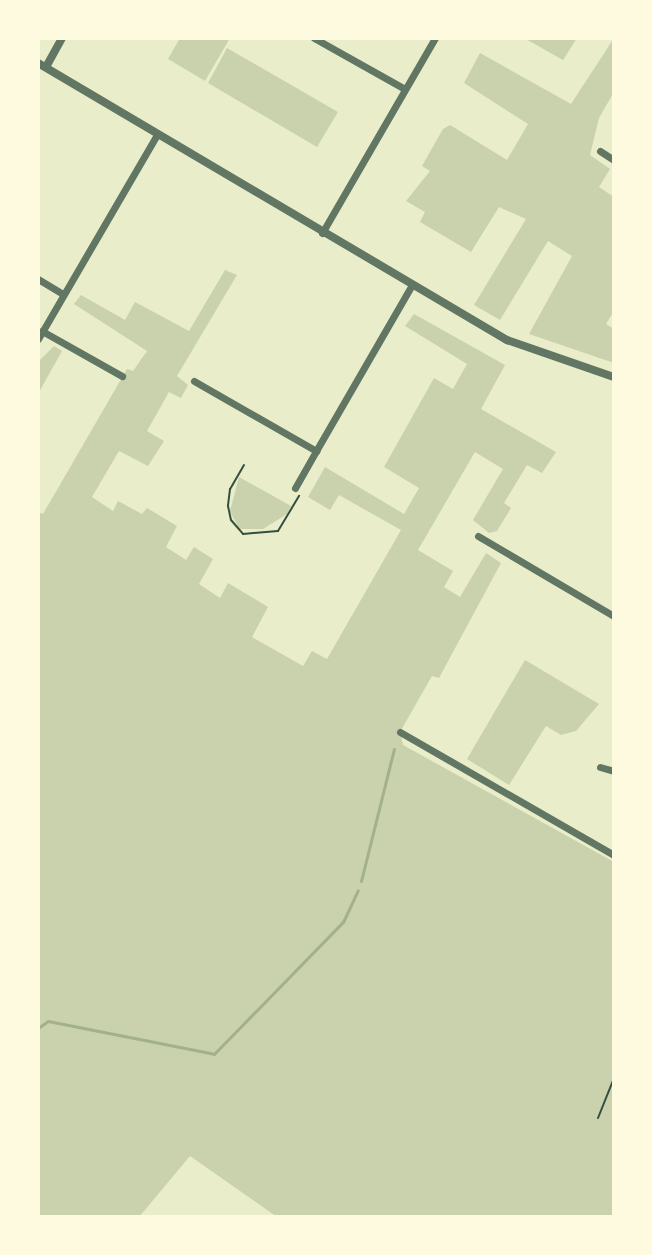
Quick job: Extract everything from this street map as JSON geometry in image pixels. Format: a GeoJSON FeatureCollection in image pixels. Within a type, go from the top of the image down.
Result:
{"type":"FeatureCollection","features":[{"type":"Feature","properties":{"kind":"street"},"geometry":{"type":"LineString","coordinates":[[62,38],[42,65],[156,136],[507,340],[614,377]]}},
{"type":"Feature","properties":{"kind":"street"},"geometry":{"type":"LineString","coordinates":[[314,38],[405,89]]}},
{"type":"Feature","properties":{"kind":"street"},"geometry":{"type":"LineString","coordinates":[[322,233],[435,38]]}},
{"type":"Feature","properties":{"kind":"street"},"geometry":{"type":"LineString","coordinates":[[122,376],[40,335],[156,136]]}},
{"type":"Feature","properties":{"kind":"street"},"geometry":{"type":"LineString","coordinates":[[600,151],[614,160]]}},
{"type":"Feature","properties":{"kind":"street"},"geometry":{"type":"LineString","coordinates":[[38,279],[63,294]]}},
{"type":"Feature","properties":{"kind":"street"},"geometry":{"type":"LineString","coordinates":[[295,488],[412,285]]}},
{"type":"Feature","properties":{"kind":"street"},"geometry":{"type":"LineString","coordinates":[[194,381],[316,451]]}},
{"type":"Feature","properties":{"kind":"street"},"geometry":{"type":"LineString","coordinates":[[478,536],[614,616]]}},
{"type":"Feature","properties":{"kind":"street"},"geometry":{"type":"LineString","coordinates":[[400,732],[614,855]]}},
{"type":"Feature","properties":{"kind":"street"},"geometry":{"type":"LineString","coordinates":[[600,767],[614,771]]}},
{"type":"Feature","properties":{"kind":"path"},"geometry":{"type":"LineString","coordinates":[[244,465],[228,506],[231,520],[243,534],[278,531],[300,498],[295,488]]}},
{"type":"Feature","properties":{"kind":"path"},"geometry":{"type":"LineString","coordinates":[[598,1118],[614,1078]]}},
{"type":"Feature","properties":{"kind":"green space"},"geometry":{"type":"Polygon","coordinates":[[[180,38],[230,38],[205,81],[168,59],[180,38]]]}},
{"type":"Feature","properties":{"kind":"green space"},"geometry":{"type":"Polygon","coordinates":[[[524,38],[577,38],[563,60],[524,38]]]}},
{"type":"Feature","properties":{"kind":"green space"},"geometry":{"type":"Polygon","coordinates":[[[614,38],[614,92],[599,118],[590,155],[610,169],[599,187],[614,197],[614,311],[606,324],[614,329],[614,363],[529,334],[572,256],[548,241],[500,320],[474,305],[526,219],[499,207],[471,252],[420,222],[425,212],[406,201],[430,171],[422,166],[443,129],[450,125],[507,160],[528,124],[464,83],[480,53],[571,104],[614,38]]]}},
{"type":"Feature","properties":{"kind":"green space"},"geometry":{"type":"Polygon","coordinates":[[[227,48],[338,112],[317,147],[208,83],[227,48]]]}},
{"type":"Feature","properties":{"kind":"green space"},"geometry":{"type":"Polygon","coordinates":[[[225,270],[237,275],[177,376],[188,385],[181,398],[169,392],[147,431],[164,441],[148,466],[119,451],[92,497],[113,511],[118,501],[142,514],[147,508],[177,526],[166,547],[186,560],[194,547],[213,559],[199,584],[220,598],[228,583],[268,607],[252,637],[303,666],[312,651],[327,659],[401,530],[339,495],[330,510],[308,497],[325,467],[404,514],[419,488],[384,467],[434,378],[453,389],[467,364],[405,326],[414,314],[505,365],[481,409],[556,452],[542,473],[527,465],[504,503],[511,508],[497,531],[489,533],[473,520],[503,469],[475,452],[418,550],[453,571],[444,587],[460,597],[486,553],[501,563],[439,678],[432,676],[400,732],[403,745],[614,862],[614,1217],[277,1217],[190,1156],[139,1217],[38,1217],[38,512],[43,514],[127,369],[133,371],[147,351],[74,304],[81,295],[125,320],[135,302],[189,331],[225,270]]]}},
{"type":"Feature","properties":{"kind":"green space"},"geometry":{"type":"Polygon","coordinates":[[[54,346],[62,351],[38,394],[38,362],[54,346]]]}},
{"type":"Feature","properties":{"kind":"green space"},"geometry":{"type":"Polygon","coordinates":[[[239,477],[291,506],[287,514],[263,529],[239,529],[230,511],[239,477]]]}},
{"type":"Feature","properties":{"kind":"green space"},"geometry":{"type":"Polygon","coordinates":[[[525,660],[599,704],[576,731],[561,735],[546,726],[509,785],[467,759],[525,660]]]}},
{"type":"Feature","properties":{"kind":"waterway"},"geometry":{"type":"LineString","coordinates":[[361,881],[394,749]]}},
{"type":"Feature","properties":{"kind":"waterway"},"geometry":{"type":"LineString","coordinates":[[38,1028],[48,1021],[214,1054],[343,922],[358,890]]}}]}
